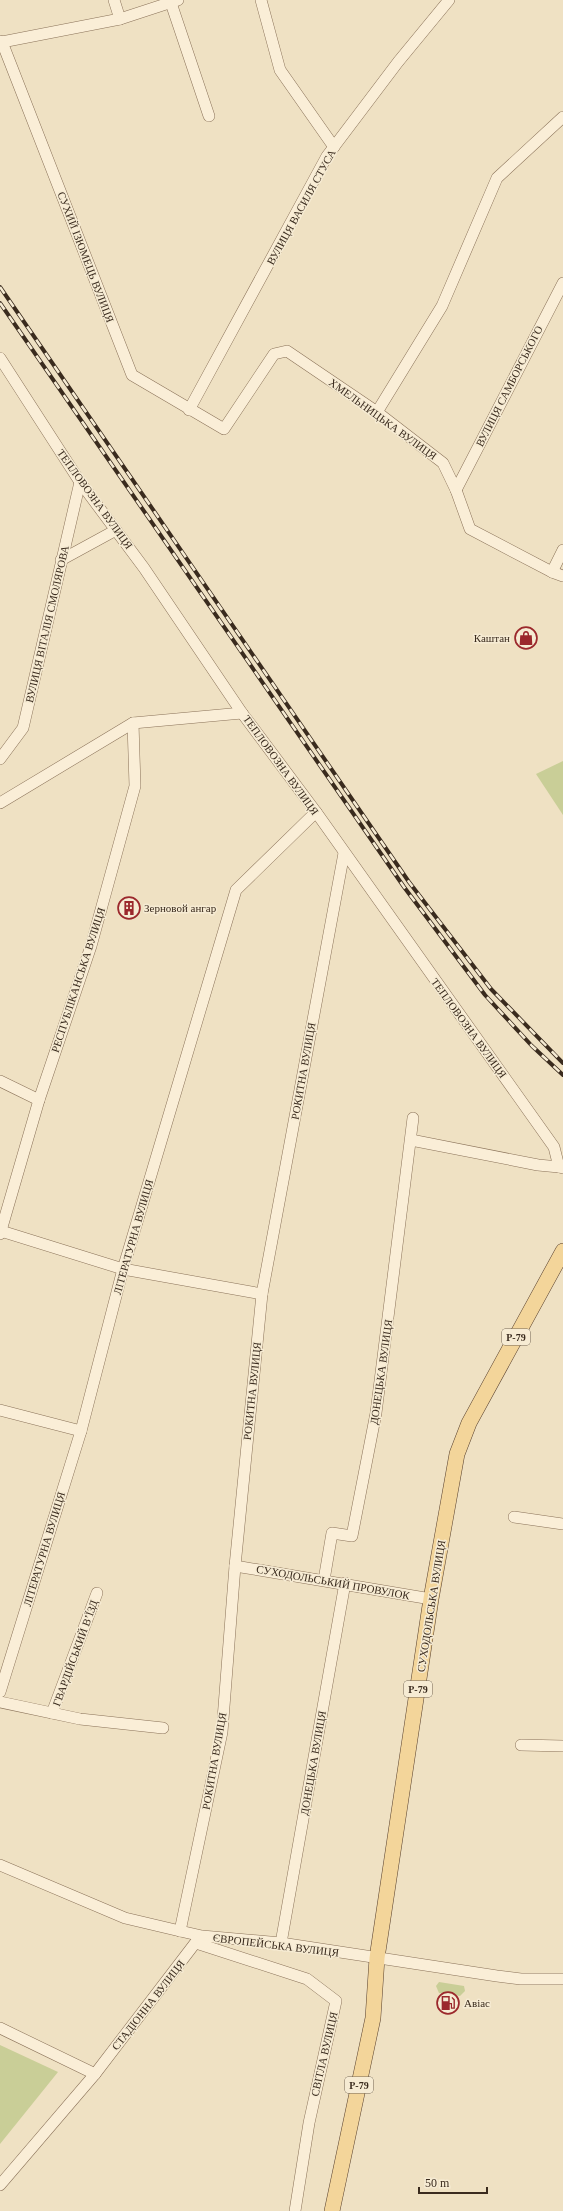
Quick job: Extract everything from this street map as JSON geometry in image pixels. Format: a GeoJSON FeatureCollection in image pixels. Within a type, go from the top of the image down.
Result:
{"type":"FeatureCollection","features":[{"type":"Feature","properties":{"kind":"main road","name":"СУХОДОЛЬСЬКА ВУЛИЦЯ"},"geometry":{"type":"LineString","coordinates":[[377,1958],[431,1599],[457,1454],[469,1423],[563,1251]]}},
{"type":"Feature","properties":{"kind":"main road","name":"Р-79"},"geometry":{"type":"LineString","coordinates":[[332,2211],[373,2018],[377,1958]]}},
{"type":"Feature","properties":{"kind":"street"},"geometry":{"type":"LineString","coordinates":[[114,0],[120,19]]}},
{"type":"Feature","properties":{"kind":"street"},"geometry":{"type":"LineString","coordinates":[[261,0],[280,70],[334,147]]}},
{"type":"Feature","properties":{"kind":"street","name":"ВУЛИЦЯ ВАСИЛЯ СТУСА"},"geometry":{"type":"LineString","coordinates":[[189,410],[327,156],[398,62],[449,0]]}},
{"type":"Feature","properties":{"kind":"street"},"geometry":{"type":"LineString","coordinates":[[1,42],[120,19],[173,1],[209,116]]}},
{"type":"Feature","properties":{"kind":"street","name":"СУХИЙ ІЗЮМЕЦЬ ВУЛИЦЯ"},"geometry":{"type":"LineString","coordinates":[[1,42],[132,375],[189,410],[224,428]]}},
{"type":"Feature","properties":{"kind":"street"},"geometry":{"type":"LineString","coordinates":[[377,412],[442,306],[497,178],[563,117]]}},
{"type":"Feature","properties":{"kind":"street","name":"ВУЛИЦЯ САМБОРСЬКОГО"},"geometry":{"type":"LineString","coordinates":[[456,490],[563,282]]}},
{"type":"Feature","properties":{"kind":"street","name":"ХМЕЛЬНИЦЬКА ВУЛИЦЯ"},"geometry":{"type":"LineString","coordinates":[[224,428],[274,354],[287,351],[377,412],[442,463],[456,490],[470,529],[552,572],[563,576]]}},
{"type":"Feature","properties":{"kind":"street","name":"ТЕПЛОВОЗНА ВУЛИЦЯ"},"geometry":{"type":"LineString","coordinates":[[0,358],[80,482],[144,568],[242,713],[316,812],[554,1147],[561,1167]]}},
{"type":"Feature","properties":{"kind":"street","name":"ВУЛИЦЯ ВІТАЛІЯ СМОЛЯРОВА"},"geometry":{"type":"LineString","coordinates":[[0,760],[23,728],[80,482]]}},
{"type":"Feature","properties":{"kind":"street"},"geometry":{"type":"LineString","coordinates":[[61,560],[116,530]]}},
{"type":"Feature","properties":{"kind":"street"},"geometry":{"type":"LineString","coordinates":[[552,572],[563,550]]}},
{"type":"Feature","properties":{"kind":"street"},"geometry":{"type":"LineString","coordinates":[[0,803],[133,723],[242,713]]}},
{"type":"Feature","properties":{"kind":"street","name":"РЕСПУБЛІКАНСЬКА ВУЛИЦЯ"},"geometry":{"type":"LineString","coordinates":[[0,1232],[38,1100],[90,946],[135,786],[133,723]]}},
{"type":"Feature","properties":{"kind":"street","name":"ЛІТЕРАТУРНА ВУЛИЦЯ"},"geometry":{"type":"LineString","coordinates":[[0,1692],[81,1431],[123,1269],[236,890],[316,812]]}},
{"type":"Feature","properties":{"kind":"street","name":"РОКИТНА ВУЛИЦЯ"},"geometry":{"type":"LineString","coordinates":[[180,1931],[222,1732],[235,1566],[262,1294],[344,853]]}},
{"type":"Feature","properties":{"kind":"street"},"geometry":{"type":"LineString","coordinates":[[0,1081],[38,1100]]}},
{"type":"Feature","properties":{"kind":"street","name":"ДОНЕЦЬКА ВУЛИЦЯ"},"geometry":{"type":"LineString","coordinates":[[324,1580],[332,1533],[352,1536],[357,1512],[376,1413],[412,1140],[413,1118]]}},
{"type":"Feature","properties":{"kind":"street"},"geometry":{"type":"LineString","coordinates":[[412,1140],[538,1165],[561,1167]]}},
{"type":"Feature","properties":{"kind":"street"},"geometry":{"type":"LineString","coordinates":[[0,1232],[123,1269],[262,1294]]}},
{"type":"Feature","properties":{"kind":"street"},"geometry":{"type":"LineString","coordinates":[[0,1410],[81,1431]]}},
{"type":"Feature","properties":{"kind":"street"},"geometry":{"type":"LineString","coordinates":[[514,1517],[563,1524]]}},
{"type":"Feature","properties":{"kind":"street","name":"СУХОДОЛЬСЬКИЙ ПРОВУЛОК"},"geometry":{"type":"LineString","coordinates":[[235,1566],[345,1583],[431,1599]]}},
{"type":"Feature","properties":{"kind":"street","name":"ДОНЕЦЬКА ВУЛИЦЯ"},"geometry":{"type":"LineString","coordinates":[[281,1943],[345,1583]]}},
{"type":"Feature","properties":{"kind":"street","name":"ГВАРДІЙСЬКИЙ В’ЇЗД"},"geometry":{"type":"LineString","coordinates":[[52,1713],[97,1593]]}},
{"type":"Feature","properties":{"kind":"street","name":"ГВАРДІЙСЬКИЙ В’ЇЗД"},"geometry":{"type":"LineString","coordinates":[[0,1702],[80,1719],[163,1728]]}},
{"type":"Feature","properties":{"kind":"street"},"geometry":{"type":"LineString","coordinates":[[521,1744],[563,1746]]}},
{"type":"Feature","properties":{"kind":"street","name":"ЄВРОПЕЙСЬКА ВУЛИЦЯ"},"geometry":{"type":"LineString","coordinates":[[0,1865],[125,1918],[180,1931],[199,1939],[281,1943],[521,1979],[563,1979]]}},
{"type":"Feature","properties":{"kind":"street","name":"СТАДІОННА ВУЛИЦЯ"},"geometry":{"type":"LineString","coordinates":[[0,2185],[95,2074],[199,1939]]}},
{"type":"Feature","properties":{"kind":"street","name":"СВІТЛА ВУЛИЦЯ"},"geometry":{"type":"LineString","coordinates":[[199,1939],[307,1979],[336,2002],[309,2123],[296,2211]]}},
{"type":"Feature","properties":{"kind":"street"},"geometry":{"type":"LineString","coordinates":[[0,2028],[95,2074]]}},
{"type":"Feature","properties":{"kind":"green space"},"geometry":{"type":"Polygon","coordinates":[[[563,761],[563,815],[536,774],[563,761]]]}},
{"type":"Feature","properties":{"kind":"green space"},"geometry":{"type":"Polygon","coordinates":[[[439,1982],[464,1986],[465,1991],[460,1996],[439,1993],[436,1986],[439,1982]]]}},
{"type":"Feature","properties":{"kind":"green space"},"geometry":{"type":"Polygon","coordinates":[[[0,2045],[58,2072],[0,2144],[0,2045]]]}},
{"type":"Feature","properties":{"kind":"railway"},"geometry":{"type":"LineString","coordinates":[[0,287],[409,882],[491,989],[563,1063]]}},
{"type":"Feature","properties":{"kind":"railway"},"geometry":{"type":"LineString","coordinates":[[0,303],[404,887],[485,995],[532,1046],[563,1075]]}},
{"type":"Feature","properties":{"kind":"place","name":"Каштан"},"geometry":{"type":"Point","coordinates":[526,638]}},
{"type":"Feature","properties":{"kind":"place","name":"Зерновой ангар"},"geometry":{"type":"Point","coordinates":[129,908]}},
{"type":"Feature","properties":{"kind":"place","name":"Авіас"},"geometry":{"type":"Point","coordinates":[448,2003]}}]}
